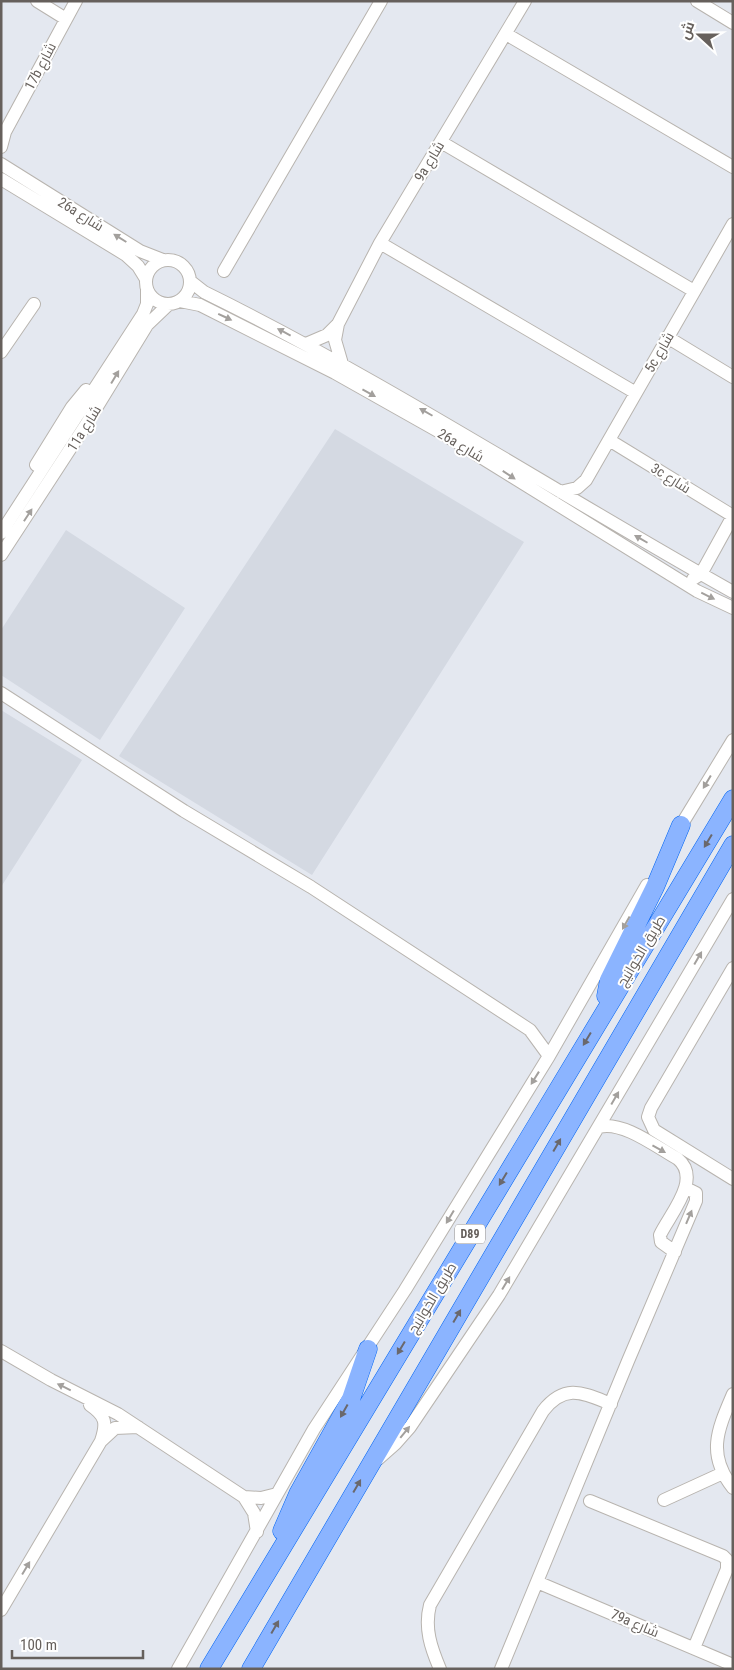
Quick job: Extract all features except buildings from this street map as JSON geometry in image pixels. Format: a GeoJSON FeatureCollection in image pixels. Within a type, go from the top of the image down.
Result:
{"type":"FeatureCollection","features":[{"type":"Feature","properties":{"kind":"highway","name":"طريق الخوانيج"},"geometry":{"type":"LineString","coordinates":[[209,1669],[733,799]]}},
{"type":"Feature","properties":{"kind":"highway"},"geometry":{"type":"LineString","coordinates":[[606,1009],[606,992],[610,980],[655,887],[681,825]]}},
{"type":"Feature","properties":{"kind":"highway","name":"طريق الخوانيج"},"geometry":{"type":"LineString","coordinates":[[251,1669],[733,845]]}},
{"type":"Feature","properties":{"kind":"highway"},"geometry":{"type":"LineString","coordinates":[[276,1555],[290,1508],[351,1399],[368,1349]]}},
{"type":"Feature","properties":{"kind":"street"},"geometry":{"type":"LineString","coordinates":[[37,1],[66,19]]}},
{"type":"Feature","properties":{"kind":"street","name":"17b شارع"},"geometry":{"type":"LineString","coordinates":[[1,147],[3,133],[76,1]]}},
{"type":"Feature","properties":{"kind":"street"},"geometry":{"type":"LineString","coordinates":[[224,271],[381,1]]}},
{"type":"Feature","properties":{"kind":"street","name":"9a شارع"},"geometry":{"type":"LineString","coordinates":[[342,364],[335,340],[338,324],[380,244],[526,1]]}},
{"type":"Feature","properties":{"kind":"street"},"geometry":{"type":"LineString","coordinates":[[697,1],[733,23]]}},
{"type":"Feature","properties":{"kind":"street"},"geometry":{"type":"LineString","coordinates":[[506,34],[733,167]]}},
{"type":"Feature","properties":{"kind":"street"},"geometry":{"type":"LineString","coordinates":[[441,142],[694,291]]}},
{"type":"Feature","properties":{"kind":"street","name":"26a شارع"},"geometry":{"type":"LineString","coordinates":[[3,167],[140,251],[163,260]]}},
{"type":"Feature","properties":{"kind":"street","name":"26a شارع"},"geometry":{"type":"LineString","coordinates":[[3,167],[126,255],[138,266],[147,284]]}},
{"type":"Feature","properties":{"kind":"street","name":"5c شارع"},"geometry":{"type":"LineString","coordinates":[[586,480],[694,291],[728,246],[733,224]]}},
{"type":"Feature","properties":{"kind":"street"},"geometry":{"type":"LineString","coordinates":[[380,244],[636,393]]}},
{"type":"Feature","properties":{"kind":"street"},"geometry":{"type":"LineString","coordinates":[[163,260],[174,260],[184,266],[190,281],[188,292],[175,302],[153,298],[147,284],[153,265],[163,260]]}},
{"type":"Feature","properties":{"kind":"street","name":"26a شارع"},"geometry":{"type":"LineString","coordinates":[[190,281],[204,292],[342,364],[733,592]]}},
{"type":"Feature","properties":{"kind":"street","name":"11a شارع"},"geometry":{"type":"LineString","coordinates":[[1,533],[143,314],[146,304],[147,284]]}},
{"type":"Feature","properties":{"kind":"street","name":"26a شارع"},"geometry":{"type":"LineString","coordinates":[[175,302],[195,303],[351,383],[466,448],[697,591],[733,608]]}},
{"type":"Feature","properties":{"kind":"street","name":"11a شارع"},"geometry":{"type":"LineString","coordinates":[[1,555],[87,423],[147,324],[157,313],[175,302]]}},
{"type":"Feature","properties":{"kind":"street"},"geometry":{"type":"LineString","coordinates":[[1,352],[34,304]]}},
{"type":"Feature","properties":{"kind":"street","name":"9a شارع"},"geometry":{"type":"LineString","coordinates":[[306,344],[327,335],[338,324]]}},
{"type":"Feature","properties":{"kind":"street"},"geometry":{"type":"LineString","coordinates":[[667,337],[733,377]]}},
{"type":"Feature","properties":{"kind":"street"},"geometry":{"type":"LineString","coordinates":[[1,519],[72,406],[89,386],[102,375]]}},
{"type":"Feature","properties":{"kind":"street","name":"3c شارع"},"geometry":{"type":"LineString","coordinates":[[609,440],[733,516],[701,574]]}},
{"type":"Feature","properties":{"kind":"street"},"geometry":{"type":"LineString","coordinates":[[560,492],[577,488],[586,480]]}},
{"type":"Feature","properties":{"kind":"street"},"geometry":{"type":"LineString","coordinates":[[586,480],[585,495],[589,509]]}},
{"type":"Feature","properties":{"kind":"street"},"geometry":{"type":"LineString","coordinates":[[683,564],[711,556],[712,570],[717,584]]}},
{"type":"Feature","properties":{"kind":"street"},"geometry":{"type":"LineString","coordinates":[[652,564],[688,579],[695,579],[701,574]]}},
{"type":"Feature","properties":{"kind":"street"},"geometry":{"type":"LineString","coordinates":[[1,693],[176,806],[311,887],[530,1030],[561,1037]]}},
{"type":"Feature","properties":{"kind":"street"},"geometry":{"type":"LineString","coordinates":[[178,1669],[257,1533],[314,1429],[356,1364],[368,1349],[561,1037],[681,825],[733,740]]}},
{"type":"Feature","properties":{"kind":"street"},"geometry":{"type":"LineString","coordinates":[[370,1465],[396,1444],[422,1410],[499,1295],[733,898]]}},
{"type":"Feature","properties":{"kind":"street"},"geometry":{"type":"LineString","coordinates":[[733,968],[651,1108],[648,1117],[654,1130],[733,1179]]}},
{"type":"Feature","properties":{"kind":"street"},"geometry":{"type":"LineString","coordinates":[[530,1030],[549,1056]]}},
{"type":"Feature","properties":{"kind":"street"},"geometry":{"type":"LineString","coordinates":[[598,1127],[616,1126],[678,1159],[688,1172],[686,1188],[660,1235],[662,1242],[675,1252]]}},
{"type":"Feature","properties":{"kind":"street"},"geometry":{"type":"LineString","coordinates":[[501,1669],[697,1199],[696,1194],[686,1188]]}},
{"type":"Feature","properties":{"kind":"street"},"geometry":{"type":"LineString","coordinates":[[1,1351],[138,1427],[244,1497],[254,1514],[257,1533]]}},
{"type":"Feature","properties":{"kind":"street"},"geometry":{"type":"LineString","coordinates":[[440,1669],[432,1650],[427,1619],[430,1605],[543,1411],[549,1397],[561,1388],[575,1387],[611,1404]]}},
{"type":"Feature","properties":{"kind":"street"},"geometry":{"type":"LineString","coordinates":[[733,1394],[718,1434],[717,1454],[723,1473],[733,1488]]}},
{"type":"Feature","properties":{"kind":"street"},"geometry":{"type":"LineString","coordinates":[[1,1610],[101,1441],[106,1424],[104,1418],[85,1398]]}},
{"type":"Feature","properties":{"kind":"street"},"geometry":{"type":"LineString","coordinates":[[101,1441],[115,1428],[138,1427]]}},
{"type":"Feature","properties":{"kind":"street"},"geometry":{"type":"LineString","coordinates":[[664,1500],[723,1473]]}},
{"type":"Feature","properties":{"kind":"street"},"geometry":{"type":"LineString","coordinates":[[244,1497],[261,1498],[277,1494]]}},
{"type":"Feature","properties":{"kind":"street"},"geometry":{"type":"LineString","coordinates":[[590,1501],[723,1556],[727,1560],[727,1569],[694,1648]]}},
{"type":"Feature","properties":{"kind":"street","name":"79a شارع"},"geometry":{"type":"LineString","coordinates":[[537,1582],[733,1665]]}},
{"type":"Feature","properties":{"kind":"shaded area"},"geometry":{"type":"Polygon","coordinates":[[[335,429],[524,542],[312,875],[119,756],[335,429]]]}},
{"type":"Feature","properties":{"kind":"shaded area"},"geometry":{"type":"Polygon","coordinates":[[[66,530],[185,608],[100,740],[1,675],[1,630],[66,530]]]}},
{"type":"Feature","properties":{"kind":"shaded area"},"geometry":{"type":"Polygon","coordinates":[[[1,710],[82,760],[1,887],[1,710]]]}}]}
